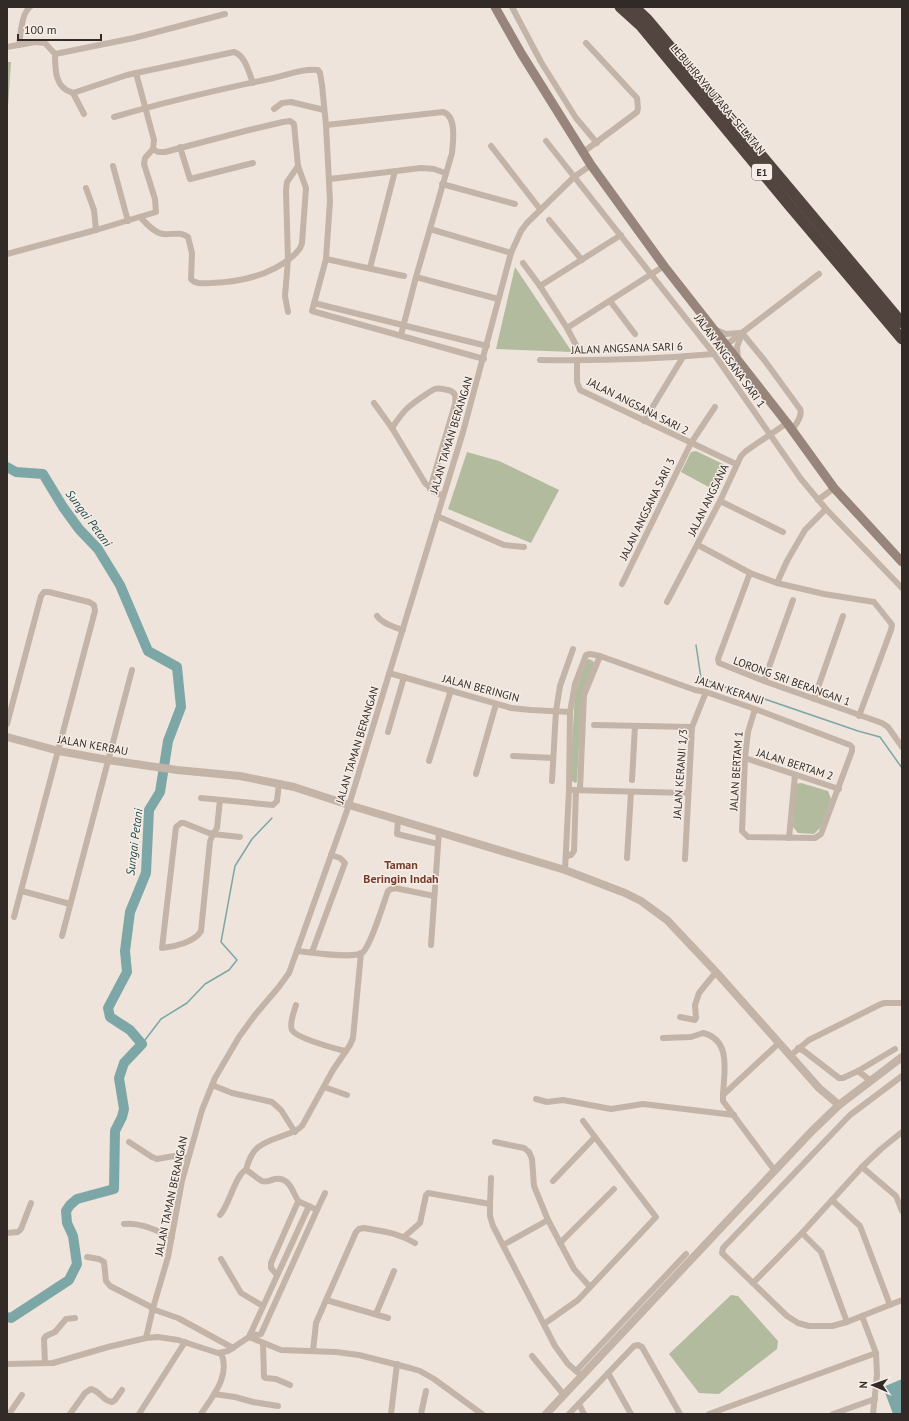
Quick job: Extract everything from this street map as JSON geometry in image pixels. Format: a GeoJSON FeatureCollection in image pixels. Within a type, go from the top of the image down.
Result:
{"type":"FeatureCollection","features":[{"type":"Feature","properties":{"kind":"highway","name":"LEBUHRAYA UTARA–SELATAN"},"geometry":{"type":"LineString","coordinates":[[620,7],[641,26],[902,339]]}},
{"type":"Feature","properties":{"kind":"highway","name":"LEBUHRAYA UTARA–SELATAN"},"geometry":{"type":"LineString","coordinates":[[634,7],[647,19],[902,323]]}},
{"type":"Feature","properties":{"kind":"main road"},"geometry":{"type":"LineString","coordinates":[[495,7],[521,53],[582,153],[664,266],[789,426],[834,488],[902,562]]}},
{"type":"Feature","properties":{"kind":"street"},"geometry":{"type":"LineString","coordinates":[[19,45],[24,15],[30,7]]}},
{"type":"Feature","properties":{"kind":"street"},"geometry":{"type":"LineString","coordinates":[[512,7],[538,55],[576,118],[597,143]]}},
{"type":"Feature","properties":{"kind":"street"},"geometry":{"type":"LineString","coordinates":[[55,54],[134,38],[225,14]]}},
{"type":"Feature","properties":{"kind":"street"},"geometry":{"type":"LineString","coordinates":[[7,47],[42,42],[49,46],[55,54],[55,70],[59,83],[73,93],[84,114]]}},
{"type":"Feature","properties":{"kind":"street"},"geometry":{"type":"LineString","coordinates":[[582,153],[636,112],[638,108],[637,98],[586,43]]}},
{"type":"Feature","properties":{"kind":"street"},"geometry":{"type":"LineString","coordinates":[[73,93],[118,77],[234,52],[238,53],[244,60],[253,83]]}},
{"type":"Feature","properties":{"kind":"street"},"geometry":{"type":"LineString","coordinates":[[114,117],[145,108],[302,71],[318,70],[320,73],[326,125],[330,201],[326,259],[312,311],[484,359]]}},
{"type":"Feature","properties":{"kind":"street"},"geometry":{"type":"LineString","coordinates":[[7,254],[156,212],[155,199],[144,164],[145,158],[153,149],[154,140],[136,73]]}},
{"type":"Feature","properties":{"kind":"street"},"geometry":{"type":"LineString","coordinates":[[274,109],[282,103],[291,102],[324,110]]}},
{"type":"Feature","properties":{"kind":"street"},"geometry":{"type":"LineString","coordinates":[[326,125],[443,112],[447,113],[450,117],[454,138],[452,153],[416,277],[401,336]]}},
{"type":"Feature","properties":{"kind":"street"},"geometry":{"type":"LineString","coordinates":[[140,217],[158,233],[182,234],[188,237],[192,253],[191,279],[195,283],[245,280],[268,272],[288,260],[300,250],[302,243],[306,188],[298,166],[294,124],[290,121],[161,152],[153,149]]}},
{"type":"Feature","properties":{"kind":"street","name":"JALAN ANGSANA SARI 1"},"geometry":{"type":"LineString","coordinates":[[546,140],[714,354],[801,479],[826,509],[902,588]]}},
{"type":"Feature","properties":{"kind":"street"},"geometry":{"type":"LineString","coordinates":[[491,146],[540,208]]}},
{"type":"Feature","properties":{"kind":"street"},"geometry":{"type":"LineString","coordinates":[[180,147],[190,179],[252,163]]}},
{"type":"Feature","properties":{"kind":"street","name":"JALAN TAMAN BERANGAN"},"geometry":{"type":"LineString","coordinates":[[146,1338],[152,1308],[166,1263],[179,1195],[188,1158],[200,1117],[212,1085],[230,1051],[243,1031],[255,1014],[284,980],[297,951],[349,805],[460,444],[484,359],[498,299],[511,253],[524,226],[540,208],[574,177],[590,165]]}},
{"type":"Feature","properties":{"kind":"street"},"geometry":{"type":"LineString","coordinates":[[113,166],[128,221]]}},
{"type":"Feature","properties":{"kind":"street"},"geometry":{"type":"LineString","coordinates":[[288,312],[285,296],[288,260],[286,186],[287,182],[298,166]]}},
{"type":"Feature","properties":{"kind":"street"},"geometry":{"type":"LineString","coordinates":[[330,179],[427,168],[446,172]]}},
{"type":"Feature","properties":{"kind":"street"},"geometry":{"type":"LineString","coordinates":[[370,268],[395,171]]}},
{"type":"Feature","properties":{"kind":"street"},"geometry":{"type":"LineString","coordinates":[[442,184],[515,204]]}},
{"type":"Feature","properties":{"kind":"street"},"geometry":{"type":"LineString","coordinates":[[86,188],[94,210],[96,230]]}},
{"type":"Feature","properties":{"kind":"street"},"geometry":{"type":"LineString","coordinates":[[549,220],[582,260]]}},
{"type":"Feature","properties":{"kind":"street"},"geometry":{"type":"LineString","coordinates":[[430,229],[511,253]]}},
{"type":"Feature","properties":{"kind":"street"},"geometry":{"type":"LineString","coordinates":[[540,286],[621,235]]}},
{"type":"Feature","properties":{"kind":"street"},"geometry":{"type":"LineString","coordinates":[[326,259],[404,276]]}},
{"type":"Feature","properties":{"kind":"street"},"geometry":{"type":"LineString","coordinates":[[523,263],[540,286],[576,345]]}},
{"type":"Feature","properties":{"kind":"street"},"geometry":{"type":"LineString","coordinates":[[567,328],[664,266]]}},
{"type":"Feature","properties":{"kind":"street"},"geometry":{"type":"LineString","coordinates":[[726,345],[819,274]]}},
{"type":"Feature","properties":{"kind":"street"},"geometry":{"type":"LineString","coordinates":[[416,277],[498,299]]}},
{"type":"Feature","properties":{"kind":"street"},"geometry":{"type":"LineString","coordinates":[[610,301],[635,334]]}},
{"type":"Feature","properties":{"kind":"street"},"geometry":{"type":"LineString","coordinates":[[314,302],[487,346]]}},
{"type":"Feature","properties":{"kind":"street"},"geometry":{"type":"LineString","coordinates":[[712,328],[726,334],[742,332]]}},
{"type":"Feature","properties":{"kind":"street"},"geometry":{"type":"LineString","coordinates":[[742,332],[802,411],[801,416],[789,426]]}},
{"type":"Feature","properties":{"kind":"street"},"geometry":{"type":"LineString","coordinates":[[739,361],[737,347],[742,332]]}},
{"type":"Feature","properties":{"kind":"street","name":"JALAN ANGSANA SARI 6"},"geometry":{"type":"LineString","coordinates":[[540,360],[577,361],[683,357],[714,354]]}},
{"type":"Feature","properties":{"kind":"street"},"geometry":{"type":"LineString","coordinates":[[644,421],[683,357]]}},
{"type":"Feature","properties":{"kind":"street","name":"JALAN ANGSANA SARI 2"},"geometry":{"type":"LineString","coordinates":[[577,361],[577,382],[580,390],[736,464]]}},
{"type":"Feature","properties":{"kind":"street"},"geometry":{"type":"LineString","coordinates":[[392,428],[408,406],[433,390],[438,388],[452,391],[455,394],[455,404],[430,489]]}},
{"type":"Feature","properties":{"kind":"street"},"geometry":{"type":"LineString","coordinates":[[374,403],[392,428],[430,489],[443,496]]}},
{"type":"Feature","properties":{"kind":"street","name":"JALAN ANGSANA SARI 3"},"geometry":{"type":"LineString","coordinates":[[622,584],[691,443],[715,407]]}},
{"type":"Feature","properties":{"kind":"street","name":"JALAN ANGSANA"},"geometry":{"type":"LineString","coordinates":[[667,602],[698,545],[741,456],[770,433],[789,426]]}},
{"type":"Feature","properties":{"kind":"street"},"geometry":{"type":"LineString","coordinates":[[818,500],[834,488]]}},
{"type":"Feature","properties":{"kind":"street"},"geometry":{"type":"LineString","coordinates":[[720,501],[783,532]]}},
{"type":"Feature","properties":{"kind":"street"},"geometry":{"type":"LineString","coordinates":[[777,583],[787,561],[805,530],[826,509]]}},
{"type":"Feature","properties":{"kind":"street"},"geometry":{"type":"LineString","coordinates":[[437,516],[504,545],[524,547]]}},
{"type":"Feature","properties":{"kind":"street"},"geometry":{"type":"LineString","coordinates":[[698,545],[750,572],[777,583],[824,594],[874,602],[892,625],[860,716]]}},
{"type":"Feature","properties":{"kind":"street","name":"LORONG SRI BERANGAN 1"},"geometry":{"type":"LineString","coordinates":[[750,572],[718,661],[721,665],[882,723],[888,727],[902,747]]}},
{"type":"Feature","properties":{"kind":"street"},"geometry":{"type":"LineString","coordinates":[[7,724],[41,596],[44,592],[49,592],[89,602],[94,605],[95,610],[59,751],[14,918]]}},
{"type":"Feature","properties":{"kind":"street"},"geometry":{"type":"LineString","coordinates":[[764,681],[793,600]]}},
{"type":"Feature","properties":{"kind":"street"},"geometry":{"type":"LineString","coordinates":[[377,616],[389,625],[403,630]]}},
{"type":"Feature","properties":{"kind":"street"},"geometry":{"type":"LineString","coordinates":[[814,699],[844,616]]}},
{"type":"Feature","properties":{"kind":"street"},"geometry":{"type":"LineString","coordinates":[[552,781],[556,711],[560,686],[573,649]]}},
{"type":"Feature","properties":{"kind":"street","name":"JALAN KERANJI"},"geometry":{"type":"LineString","coordinates":[[570,712],[575,684],[584,658],[588,654],[600,656],[695,690],[706,692],[756,709],[850,745],[852,747],[852,751],[839,790]]}},
{"type":"Feature","properties":{"kind":"street"},"geometry":{"type":"LineString","coordinates":[[566,856],[571,855],[574,851],[584,695],[600,656]]}},
{"type":"Feature","properties":{"kind":"street"},"geometry":{"type":"LineString","coordinates":[[62,936],[132,670]]}},
{"type":"Feature","properties":{"kind":"street","name":"JALAN BERINGIN"},"geometry":{"type":"LineString","coordinates":[[389,673],[496,704],[520,709],[570,712]]}},
{"type":"Feature","properties":{"kind":"street"},"geometry":{"type":"LineString","coordinates":[[388,732],[404,677]]}},
{"type":"Feature","properties":{"kind":"street"},"geometry":{"type":"LineString","coordinates":[[429,761],[451,690]]}},
{"type":"Feature","properties":{"kind":"street","name":"JALAN KERANJI 1/3"},"geometry":{"type":"LineString","coordinates":[[685,859],[692,727],[706,692]]}},
{"type":"Feature","properties":{"kind":"street"},"geometry":{"type":"LineString","coordinates":[[476,774],[496,704]]}},
{"type":"Feature","properties":{"kind":"street","name":"JALAN BERTAM 1"},"geometry":{"type":"LineString","coordinates":[[756,709],[748,732],[745,758],[742,831],[744,835],[748,837],[789,838]]}},
{"type":"Feature","properties":{"kind":"street"},"geometry":{"type":"LineString","coordinates":[[566,870],[570,712]]}},
{"type":"Feature","properties":{"kind":"street"},"geometry":{"type":"LineString","coordinates":[[594,725],[692,727]]}},
{"type":"Feature","properties":{"kind":"street"},"geometry":{"type":"LineString","coordinates":[[632,780],[635,726]]}},
{"type":"Feature","properties":{"kind":"street","name":"JALAN KERBAU"},"geometry":{"type":"LineString","coordinates":[[7,737],[59,751],[108,760],[177,770],[240,776],[294,786],[349,805],[566,870],[625,893],[650,907],[667,920],[716,972],[819,1088],[839,1104]]}},
{"type":"Feature","properties":{"kind":"street"},"geometry":{"type":"LineString","coordinates":[[513,756],[553,758]]}},
{"type":"Feature","properties":{"kind":"street","name":"JALAN BERTAM 2"},"geometry":{"type":"LineString","coordinates":[[745,758],[839,790]]}},
{"type":"Feature","properties":{"kind":"street"},"geometry":{"type":"LineString","coordinates":[[795,775],[789,838],[819,837],[839,790]]}},
{"type":"Feature","properties":{"kind":"street"},"geometry":{"type":"LineString","coordinates":[[202,798],[273,805],[277,801],[279,783]]}},
{"type":"Feature","properties":{"kind":"street"},"geometry":{"type":"LineString","coordinates":[[569,790],[688,793]]}},
{"type":"Feature","properties":{"kind":"street"},"geometry":{"type":"LineString","coordinates":[[627,858],[631,792]]}},
{"type":"Feature","properties":{"kind":"street"},"geometry":{"type":"LineString","coordinates":[[220,800],[218,822],[213,834],[210,842],[201,931],[194,939],[162,948],[176,826],[184,823],[213,834],[240,837]]}},
{"type":"Feature","properties":{"kind":"street"},"geometry":{"type":"LineString","coordinates":[[398,819],[397,834],[438,844]]}},
{"type":"Feature","properties":{"kind":"street"},"geometry":{"type":"LineString","coordinates":[[431,945],[439,831]]}},
{"type":"Feature","properties":{"kind":"street"},"geometry":{"type":"LineString","coordinates":[[312,952],[345,863],[340,858],[331,855]]}},
{"type":"Feature","properties":{"kind":"street"},"geometry":{"type":"LineString","coordinates":[[220,1216],[228,1205],[240,1174],[246,1170],[253,1152],[269,1141],[295,1132],[302,1126],[333,1070],[353,1038],[361,953],[368,945],[388,891],[395,888],[434,896]]}},
{"type":"Feature","properties":{"kind":"street"},"geometry":{"type":"LineString","coordinates":[[22,891],[70,904]]}},
{"type":"Feature","properties":{"kind":"street"},"geometry":{"type":"LineString","coordinates":[[297,951],[349,955],[361,953]]}},
{"type":"Feature","properties":{"kind":"street"},"geometry":{"type":"LineString","coordinates":[[680,1017],[695,1020],[695,1005],[699,993],[716,972]]}},
{"type":"Feature","properties":{"kind":"street"},"geometry":{"type":"LineString","coordinates":[[790,1056],[809,1040],[881,1004],[902,1003]]}},
{"type":"Feature","properties":{"kind":"street"},"geometry":{"type":"LineString","coordinates":[[296,1005],[292,1025],[292,1030],[295,1033],[312,1041],[346,1051]]}},
{"type":"Feature","properties":{"kind":"street"},"geometry":{"type":"LineString","coordinates":[[663,1038],[691,1037],[703,1033],[714,1038],[721,1046],[724,1054],[723,1101],[775,1171]]}},
{"type":"Feature","properties":{"kind":"street"},"geometry":{"type":"LineString","coordinates":[[723,1095],[780,1043]]}},
{"type":"Feature","properties":{"kind":"street"},"geometry":{"type":"LineString","coordinates":[[798,1048],[839,1078],[844,1078],[858,1071],[895,1049]]}},
{"type":"Feature","properties":{"kind":"street"},"geometry":{"type":"LineString","coordinates":[[579,1374],[839,1104],[902,1057]]}},
{"type":"Feature","properties":{"kind":"street"},"geometry":{"type":"LineString","coordinates":[[858,1071],[871,1081]]}},
{"type":"Feature","properties":{"kind":"street"},"geometry":{"type":"LineString","coordinates":[[902,1076],[850,1115],[723,1248],[722,1253],[787,1316],[798,1323],[809,1326],[820,1327],[847,1322],[902,1300]]}},
{"type":"Feature","properties":{"kind":"street"},"geometry":{"type":"LineString","coordinates":[[212,1085],[232,1093],[272,1102],[281,1110],[295,1132]]}},
{"type":"Feature","properties":{"kind":"street"},"geometry":{"type":"LineString","coordinates":[[324,1088],[347,1095]]}},
{"type":"Feature","properties":{"kind":"street"},"geometry":{"type":"LineString","coordinates":[[536,1099],[547,1102],[563,1100],[611,1109],[643,1104],[734,1115]]}},
{"type":"Feature","properties":{"kind":"street"},"geometry":{"type":"LineString","coordinates":[[544,1324],[578,1300],[656,1217],[583,1121]]}},
{"type":"Feature","properties":{"kind":"street"},"geometry":{"type":"LineString","coordinates":[[753,1283],[802,1233],[862,1167],[902,1132]]}},
{"type":"Feature","properties":{"kind":"street"},"geometry":{"type":"LineString","coordinates":[[552,1181],[596,1138]]}},
{"type":"Feature","properties":{"kind":"street"},"geometry":{"type":"LineString","coordinates":[[129,1142],[157,1159],[174,1156],[188,1158]]}},
{"type":"Feature","properties":{"kind":"street"},"geometry":{"type":"LineString","coordinates":[[495,1142],[524,1148],[529,1152],[532,1159],[534,1186],[548,1220],[574,1269],[590,1287]]}},
{"type":"Feature","properties":{"kind":"street"},"geometry":{"type":"LineString","coordinates":[[862,1167],[896,1196],[902,1211]]}},
{"type":"Feature","properties":{"kind":"street"},"geometry":{"type":"LineString","coordinates":[[246,1170],[266,1182],[278,1179],[284,1180],[291,1188],[299,1202],[317,1210]]}},
{"type":"Feature","properties":{"kind":"street"},"geometry":{"type":"LineString","coordinates":[[491,1178],[490,1204],[493,1226],[561,1355],[579,1374]]}},
{"type":"Feature","properties":{"kind":"street"},"geometry":{"type":"LineString","coordinates":[[560,1243],[614,1189]]}},
{"type":"Feature","properties":{"kind":"street"},"geometry":{"type":"LineString","coordinates":[[896,1196],[902,1191]]}},
{"type":"Feature","properties":{"kind":"street"},"geometry":{"type":"LineString","coordinates":[[7,1364],[46,1363],[59,1361],[146,1338],[166,1337],[213,1352],[221,1353],[233,1348],[250,1336],[261,1334],[325,1193]]}},
{"type":"Feature","properties":{"kind":"street"},"geometry":{"type":"LineString","coordinates":[[404,1237],[420,1222],[426,1195],[428,1193],[490,1204]]}},
{"type":"Feature","properties":{"kind":"street"},"geometry":{"type":"LineString","coordinates":[[832,1200],[860,1226],[890,1305]]}},
{"type":"Feature","properties":{"kind":"street"},"geometry":{"type":"LineString","coordinates":[[277,1274],[270,1268],[271,1263],[299,1202]]}},
{"type":"Feature","properties":{"kind":"street"},"geometry":{"type":"LineString","coordinates":[[7,1233],[18,1232],[21,1229],[31,1203]]}},
{"type":"Feature","properties":{"kind":"street"},"geometry":{"type":"LineString","coordinates":[[250,1336],[309,1206]]}},
{"type":"Feature","properties":{"kind":"street"},"geometry":{"type":"LineString","coordinates":[[503,1245],[548,1220]]}},
{"type":"Feature","properties":{"kind":"street"},"geometry":{"type":"LineString","coordinates":[[124,1224],[137,1224],[172,1237]]}},
{"type":"Feature","properties":{"kind":"street"},"geometry":{"type":"LineString","coordinates":[[313,1351],[316,1323],[356,1232],[359,1229],[364,1228],[393,1233],[415,1243]]}},
{"type":"Feature","properties":{"kind":"street"},"geometry":{"type":"LineString","coordinates":[[802,1233],[820,1252],[847,1322]]}},
{"type":"Feature","properties":{"kind":"street"},"geometry":{"type":"LineString","coordinates":[[546,1414],[564,1395],[579,1374],[686,1254]]}},
{"type":"Feature","properties":{"kind":"street"},"geometry":{"type":"LineString","coordinates":[[87,1257],[99,1259],[104,1262],[106,1281],[110,1286],[152,1308],[178,1318],[233,1348]]}},
{"type":"Feature","properties":{"kind":"street"},"geometry":{"type":"LineString","coordinates":[[221,1259],[241,1293],[263,1306]]}},
{"type":"Feature","properties":{"kind":"street"},"geometry":{"type":"LineString","coordinates":[[376,1314],[394,1271]]}},
{"type":"Feature","properties":{"kind":"street"},"geometry":{"type":"LineString","coordinates":[[326,1300],[388,1318]]}},
{"type":"Feature","properties":{"kind":"street"},"geometry":{"type":"LineString","coordinates":[[862,1316],[876,1353],[877,1375],[873,1414]]}},
{"type":"Feature","properties":{"kind":"street"},"geometry":{"type":"LineString","coordinates":[[46,1363],[44,1339],[46,1336],[55,1332],[66,1319],[75,1318]]}},
{"type":"Feature","properties":{"kind":"street"},"geometry":{"type":"LineString","coordinates":[[250,1336],[281,1350],[336,1352],[359,1355],[420,1371],[434,1379],[482,1414]]}},
{"type":"Feature","properties":{"kind":"street"},"geometry":{"type":"LineString","coordinates":[[139,1414],[185,1342]]}},
{"type":"Feature","properties":{"kind":"street"},"geometry":{"type":"LineString","coordinates":[[263,1343],[264,1377],[276,1379],[290,1385]]}},
{"type":"Feature","properties":{"kind":"street"},"geometry":{"type":"LineString","coordinates":[[569,1414],[634,1346],[638,1345],[642,1347],[680,1414]]}},
{"type":"Feature","properties":{"kind":"street"},"geometry":{"type":"LineString","coordinates":[[201,1414],[223,1377],[224,1360],[221,1353]]}},
{"type":"Feature","properties":{"kind":"street"},"geometry":{"type":"LineString","coordinates":[[709,1414],[876,1353]]}},
{"type":"Feature","properties":{"kind":"street"},"geometry":{"type":"LineString","coordinates":[[532,1356],[564,1395]]}},
{"type":"Feature","properties":{"kind":"street"},"geometry":{"type":"LineString","coordinates":[[391,1414],[397,1364]]}},
{"type":"Feature","properties":{"kind":"street"},"geometry":{"type":"LineString","coordinates":[[608,1373],[631,1414]]}},
{"type":"Feature","properties":{"kind":"street"},"geometry":{"type":"LineString","coordinates":[[70,1414],[85,1393],[91,1389],[98,1391],[106,1400],[112,1402],[122,1390]]}},
{"type":"Feature","properties":{"kind":"street"},"geometry":{"type":"LineString","coordinates":[[420,1414],[420,1409],[426,1391]]}},
{"type":"Feature","properties":{"kind":"street"},"geometry":{"type":"LineString","coordinates":[[214,1394],[278,1406]]}},
{"type":"Feature","properties":{"kind":"street"},"geometry":{"type":"LineString","coordinates":[[9,1414],[22,1395]]}},
{"type":"Feature","properties":{"kind":"street"},"geometry":{"type":"LineString","coordinates":[[833,1414],[875,1398]]}},
{"type":"Feature","properties":{"kind":"street"},"geometry":{"type":"LineString","coordinates":[[579,1404],[584,1414]]}},
{"type":"Feature","properties":{"kind":"green space"},"geometry":{"type":"Polygon","coordinates":[[[7,62],[11,62],[7,121],[7,62]]]}},
{"type":"Feature","properties":{"kind":"green space"},"geometry":{"type":"Polygon","coordinates":[[[515,267],[572,352],[496,349],[515,267]]]}},
{"type":"Feature","properties":{"kind":"green space"},"geometry":{"type":"Polygon","coordinates":[[[696,451],[727,466],[716,491],[681,472],[691,452],[696,451]]]}},
{"type":"Feature","properties":{"kind":"green space"},"geometry":{"type":"Polygon","coordinates":[[[467,452],[499,461],[559,490],[531,543],[448,509],[467,452]]]}},
{"type":"Feature","properties":{"kind":"green space"},"geometry":{"type":"Polygon","coordinates":[[[589,659],[594,663],[582,695],[576,783],[572,781],[572,744],[575,694],[586,660],[589,659]]]}},
{"type":"Feature","properties":{"kind":"green space"},"geometry":{"type":"Polygon","coordinates":[[[801,783],[828,791],[831,799],[821,827],[814,834],[798,833],[793,827],[795,784],[801,783]]]}},
{"type":"Feature","properties":{"kind":"green space"},"geometry":{"type":"Polygon","coordinates":[[[731,1295],[738,1296],[778,1341],[777,1349],[719,1394],[699,1393],[669,1354],[731,1295]]]}},
{"type":"Feature","properties":{"kind":"water"},"geometry":{"type":"Polygon","coordinates":[[[902,1379],[902,1414],[893,1414],[883,1387],[902,1379]]]}},
{"type":"Feature","properties":{"kind":"waterway","name":"Sungai Petani"},"geometry":{"type":"LineString","coordinates":[[7,467],[16,472],[43,474],[63,507],[79,529],[98,549],[120,585],[148,651],[177,667],[181,707],[168,741],[160,792],[149,810],[146,873],[130,912],[125,951],[127,972],[108,1008],[110,1017],[130,1030],[142,1044],[124,1063],[119,1078],[124,1109],[115,1131],[114,1189],[77,1199],[66,1211],[67,1223],[73,1236],[77,1264],[69,1280],[11,1318],[7,1317]]}},
{"type":"Feature","properties":{"kind":"waterway"},"geometry":{"type":"LineString","coordinates":[[696,645],[701,678],[741,693],[746,697],[753,695],[858,731],[880,737],[902,768]]}},
{"type":"Feature","properties":{"kind":"waterway"},"geometry":{"type":"LineString","coordinates":[[142,1044],[161,1019],[187,1003],[205,984],[229,970],[237,960],[221,942],[235,866],[252,839],[272,818]]}},
{"type":"Feature","properties":{"kind":"district","name":"Taman Beringin Indah"},"geometry":{"type":"Point","coordinates":[401,871]}}]}
